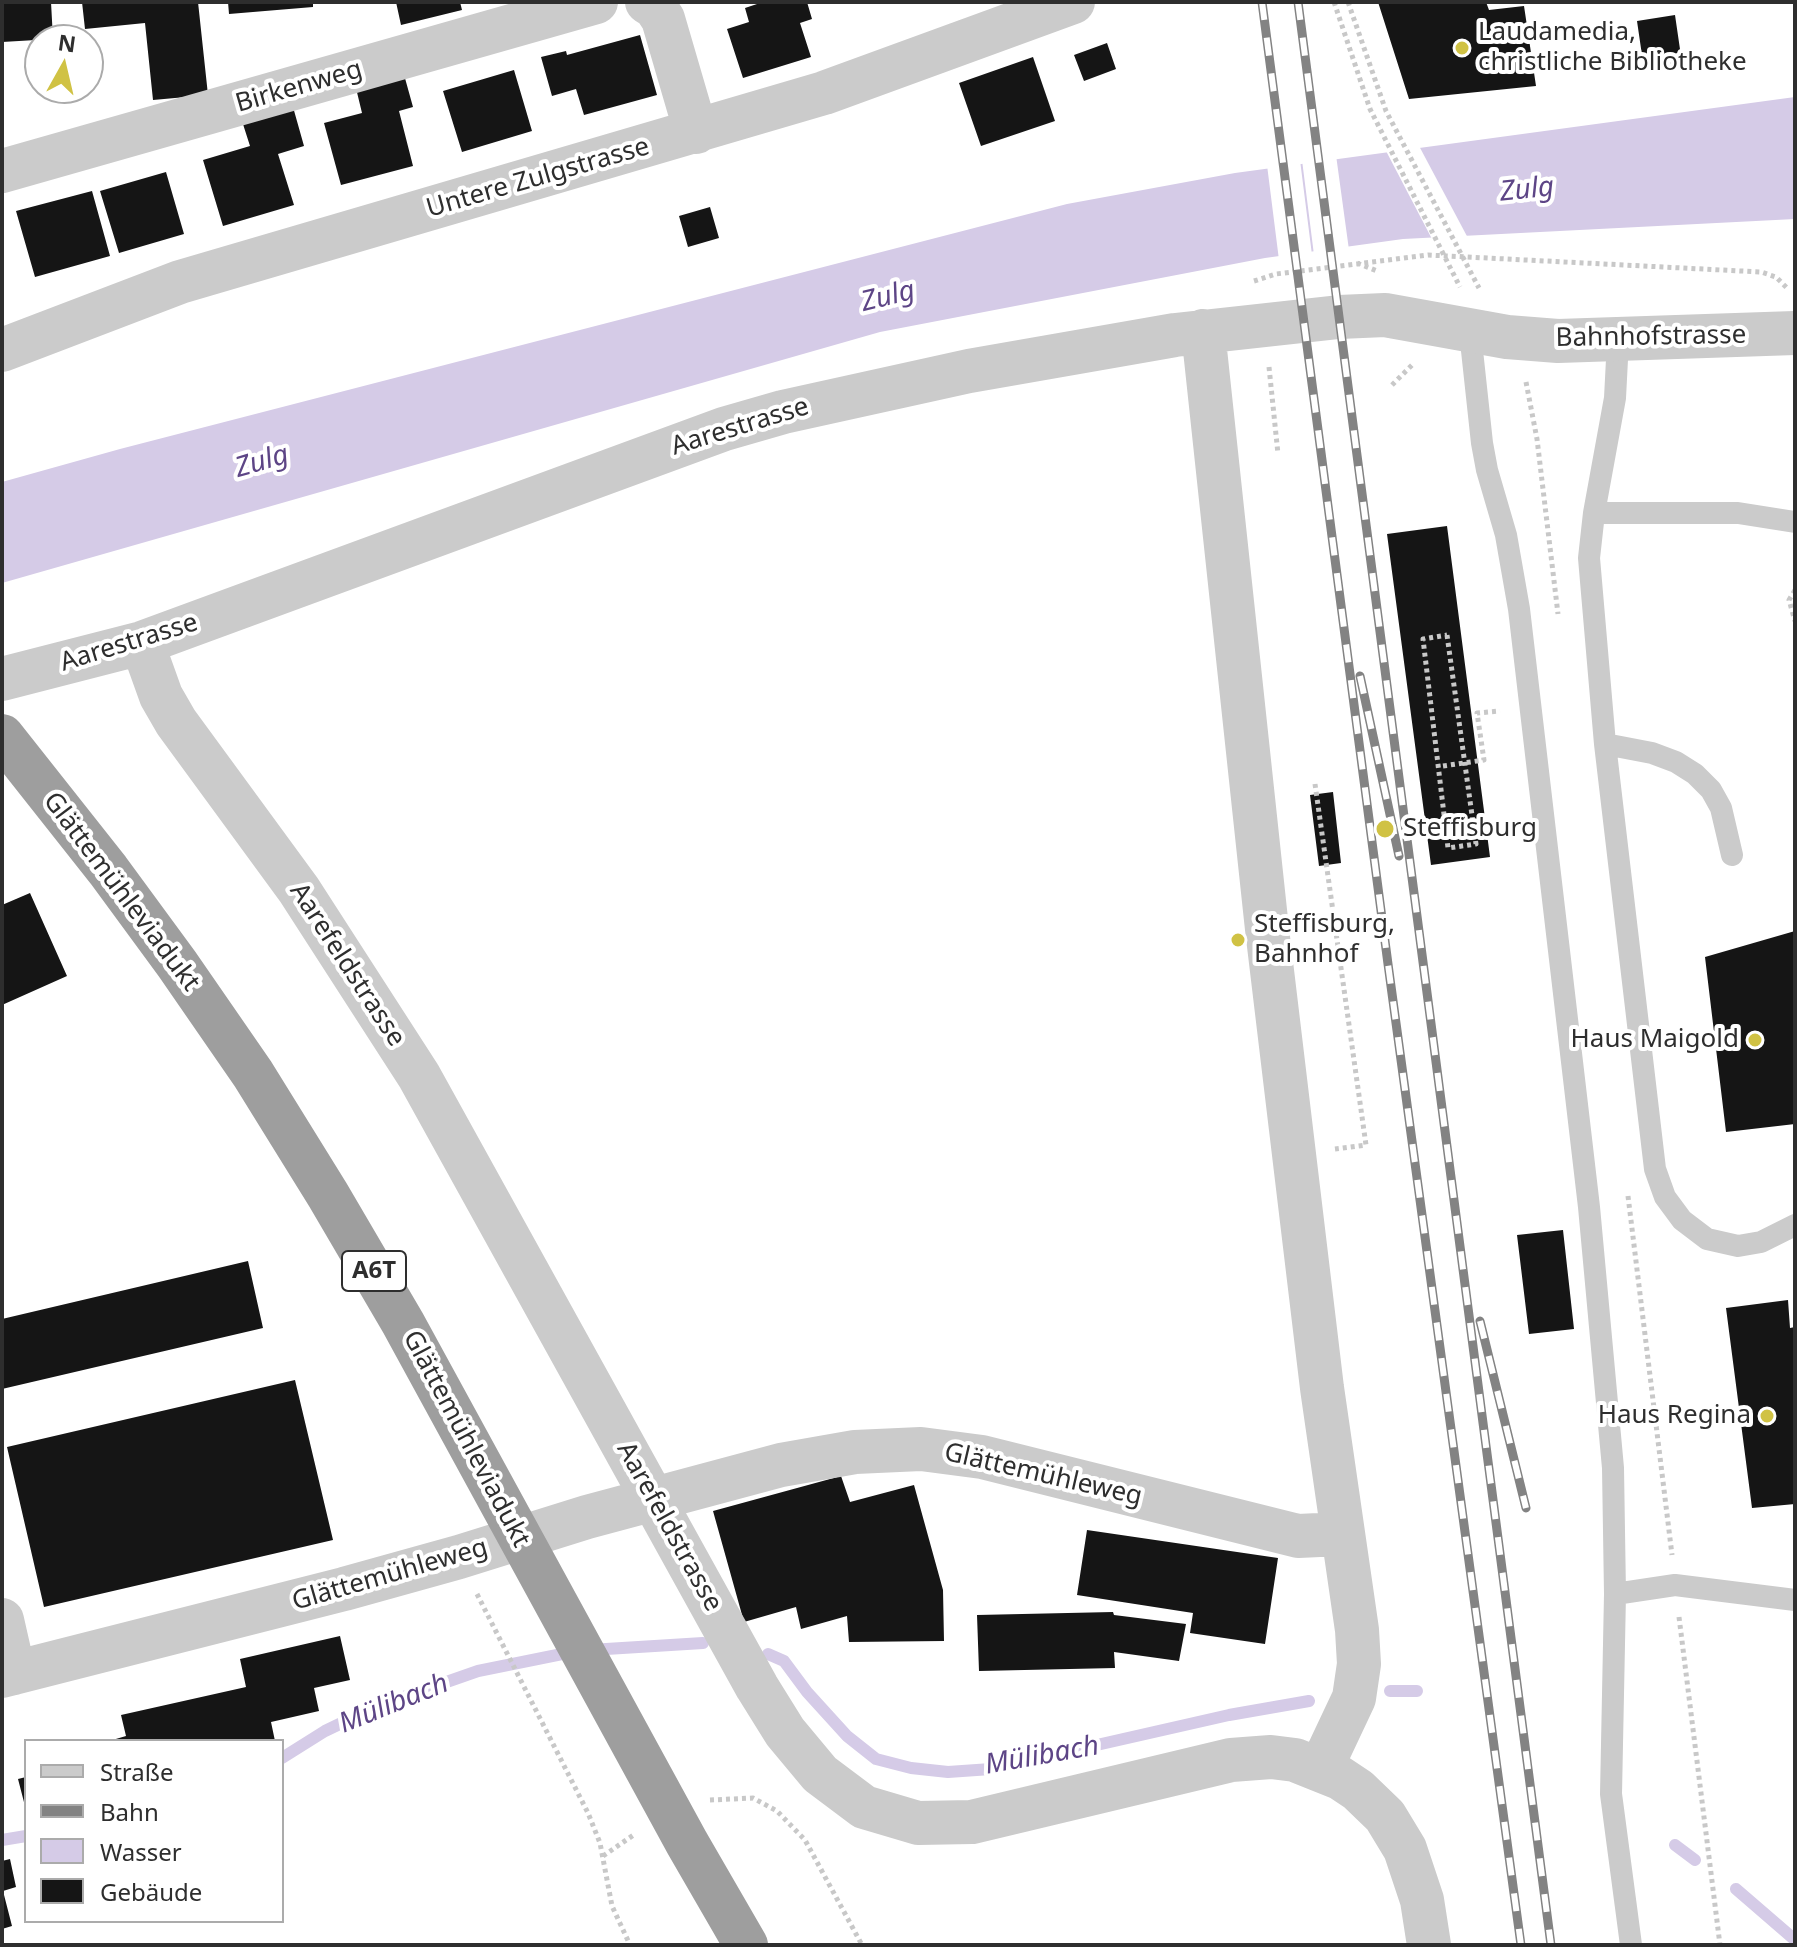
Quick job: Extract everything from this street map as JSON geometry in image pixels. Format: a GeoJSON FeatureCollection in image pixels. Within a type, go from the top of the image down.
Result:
{"type":"FeatureCollection","features":[{"type":"Feature","properties":{"kind":"highway","name":"Glättemühleviadukt"},"geometry":{"type":"LineString","coordinates":[[2,736],[108,870],[177,964],[253,1074],[328,1195],[403,1323],[687,1843],[746,1945]]}},
{"type":"Feature","properties":{"kind":"street","name":"Birkenweg"},"geometry":{"type":"LineString","coordinates":[[2,171],[596,2]]}},
{"type":"Feature","properties":{"kind":"street"},"geometry":{"type":"LineString","coordinates":[[647,2],[663,19],[696,132]]}},
{"type":"Feature","properties":{"kind":"street","name":"Untere Zulgstrasse"},"geometry":{"type":"LineString","coordinates":[[2,350],[180,282],[824,93],[1073,2]]}},
{"type":"Feature","properties":{"kind":"street","name":"Bahnhofstrasse"},"geometry":{"type":"LineString","coordinates":[[1488,334],[1558,341],[1618,340],[1793,313]]}},
{"type":"Feature","properties":{"kind":"street","name":"Aarestrasse"},"geometry":{"type":"LineString","coordinates":[[2,679],[142,643],[624,464],[768,416],[969,371],[1203,331],[1304,319],[1385,315],[1488,334]]}},
{"type":"Feature","properties":{"kind":"street"},"geometry":{"type":"LineString","coordinates":[[1203,331],[1265,913],[1341,1534],[1357,1630],[1359,1664],[1354,1698],[1321,1768]]}},
{"type":"Feature","properties":{"kind":"street","name":"Aarefeldstrasse"},"geometry":{"type":"LineString","coordinates":[[142,643],[161,696],[176,722],[299,890],[419,1076],[748,1670],[785,1732],[820,1774],[864,1807],[918,1823],[972,1822],[1231,1760],[1271,1757],[1295,1760],[1321,1768],[1372,1802],[1405,1849],[1422,1900],[1429,1945]]}},
{"type":"Feature","properties":{"kind":"street","name":"Glättemühleweg"},"geometry":{"type":"LineString","coordinates":[[8,1675],[459,1557],[587,1517],[781,1465],[855,1452],[921,1449],[982,1457],[1298,1536],[1341,1534]]}},
{"type":"Feature","properties":{"kind":"street"},"geometry":{"type":"LineString","coordinates":[[2,1620],[8,1675]]}},
{"type":"Feature","properties":{"kind":"lane"},"geometry":{"type":"LineString","coordinates":[[1488,334],[1482,443],[1506,535],[1519,609],[1589,1207],[1613,1468],[1615,1594],[1611,1794],[1631,1945]]}},
{"type":"Feature","properties":{"kind":"lane"},"geometry":{"type":"LineString","coordinates":[[1618,340],[1615,398],[1589,558],[1605,744],[1655,1169],[1665,1197],[1682,1220],[1707,1239],[1738,1246],[1761,1242],[1795,1225]]}},
{"type":"Feature","properties":{"kind":"lane"},"geometry":{"type":"LineString","coordinates":[[1594,513],[1738,513],[1795,522]]}},
{"type":"Feature","properties":{"kind":"lane"},"geometry":{"type":"LineString","coordinates":[[1605,744],[1652,753],[1676,762],[1695,774],[1711,790],[1721,808],[1732,855]]}},
{"type":"Feature","properties":{"kind":"lane"},"geometry":{"type":"LineString","coordinates":[[1615,1594],[1675,1585],[1795,1600]]}},
{"type":"Feature","properties":{"kind":"path"},"geometry":{"type":"LineString","coordinates":[[1334,2],[1372,113],[1457,277]]}},
{"type":"Feature","properties":{"kind":"path"},"geometry":{"type":"LineString","coordinates":[[1348,2],[1386,111],[1472,275]]}},
{"type":"Feature","properties":{"kind":"path"},"geometry":{"type":"LineString","coordinates":[[1246,283],[1276,274],[1428,255],[1761,272],[1776,277],[1793,313]]}},
{"type":"Feature","properties":{"kind":"path"},"geometry":{"type":"LineString","coordinates":[[1356,262],[1374,270]]}},
{"type":"Feature","properties":{"kind":"path"},"geometry":{"type":"LineString","coordinates":[[1264,325],[1278,454]]}},
{"type":"Feature","properties":{"kind":"path"},"geometry":{"type":"LineString","coordinates":[[1392,385],[1419,358]]}},
{"type":"Feature","properties":{"kind":"path"},"geometry":{"type":"LineString","coordinates":[[1795,590],[1789,600],[1795,621]]}},
{"type":"Feature","properties":{"kind":"path"},"geometry":{"type":"LineString","coordinates":[[1447,635],[1463,763],[1476,844],[1448,848],[1423,639],[1447,635]]}},
{"type":"Feature","properties":{"kind":"path"},"geometry":{"type":"LineString","coordinates":[[1315,784],[1366,1145]]}},
{"type":"Feature","properties":{"kind":"path"},"geometry":{"type":"LineString","coordinates":[[459,1557],[588,1813],[603,1856],[612,1906],[630,1945]]}},
{"type":"Feature","properties":{"kind":"path"},"geometry":{"type":"LineString","coordinates":[[1675,1585],[1720,1945]]}},
{"type":"Feature","properties":{"kind":"path"},"geometry":{"type":"LineString","coordinates":[[705,1802],[716,1798],[753,1798],[777,1811],[805,1840],[862,1945]]}},
{"type":"Feature","properties":{"kind":"path"},"geometry":{"type":"LineString","coordinates":[[603,1856],[643,1830]]}},
{"type":"Feature","properties":{"kind":"water","name":"Zulg"},"geometry":{"type":"Polygon","coordinates":[[[1795,97],[1795,219],[1403,239],[1265,258],[880,332],[2,583],[2,482],[120,449],[1067,204],[1235,173],[1795,97]]]}},
{"type":"Feature","properties":{"kind":"pier"},"geometry":{"type":"Polygon","coordinates":[[[1418,144],[1469,240],[1433,241],[1385,149],[1418,144]]]}},
{"type":"Feature","properties":{"kind":"pier"},"geometry":{"type":"Polygon","coordinates":[[[1336,155],[1349,250],[1314,255],[1302,160],[1336,155]]]}},
{"type":"Feature","properties":{"kind":"pier"},"geometry":{"type":"Polygon","coordinates":[[[1300,160],[1312,255],[1279,260],[1267,165],[1300,160]]]}},
{"type":"Feature","properties":{"kind":"building"},"geometry":{"type":"Polygon","coordinates":[[[2,2],[51,2],[52,24],[24,24],[24,41],[2,42],[2,2]]]}},
{"type":"Feature","properties":{"kind":"building"},"geometry":{"type":"Polygon","coordinates":[[[82,2],[198,2],[208,95],[153,100],[145,23],[104,27],[104,24],[84,24],[82,2]]]}},
{"type":"Feature","properties":{"kind":"building"},"geometry":{"type":"Polygon","coordinates":[[[228,2],[313,2],[313,7],[229,14],[228,2]]]}},
{"type":"Feature","properties":{"kind":"building"},"geometry":{"type":"Polygon","coordinates":[[[396,2],[460,2],[462,10],[401,25],[396,2]]]}},
{"type":"Feature","properties":{"kind":"building"},"geometry":{"type":"Polygon","coordinates":[[[763,2],[807,2],[812,19],[800,23],[811,57],[743,78],[727,29],[749,22],[745,8],[763,2]]]}},
{"type":"Feature","properties":{"kind":"building","name":"Laudamedia, christliche Bibliotheke"},"geometry":{"type":"Polygon","coordinates":[[[1378,2],[1486,2],[1489,10],[1524,6],[1536,86],[1409,99],[1378,2]]]}},
{"type":"Feature","properties":{"kind":"building"},"geometry":{"type":"Polygon","coordinates":[[[1675,15],[1682,63],[1644,69],[1637,21],[1675,15]]]}},
{"type":"Feature","properties":{"kind":"building"},"geometry":{"type":"Polygon","coordinates":[[[640,35],[657,95],[584,115],[576,89],[552,96],[541,57],[566,51],[567,55],[640,35]]]}},
{"type":"Feature","properties":{"kind":"building"},"geometry":{"type":"Polygon","coordinates":[[[1107,43],[1116,69],[1084,81],[1074,55],[1107,43]]]}},
{"type":"Feature","properties":{"kind":"building"},"geometry":{"type":"Polygon","coordinates":[[[1033,57],[1055,121],[981,146],[959,83],[1033,57]]]}},
{"type":"Feature","properties":{"kind":"building"},"geometry":{"type":"Polygon","coordinates":[[[514,70],[532,131],[462,152],[443,91],[514,70]]]}},
{"type":"Feature","properties":{"kind":"building"},"geometry":{"type":"Polygon","coordinates":[[[403,71],[413,107],[399,111],[413,166],[341,185],[324,123],[362,113],[355,84],[403,71]]]}},
{"type":"Feature","properties":{"kind":"building"},"geometry":{"type":"Polygon","coordinates":[[[293,107],[304,146],[278,154],[294,205],[223,226],[203,160],[250,146],[242,121],[293,107]]]}},
{"type":"Feature","properties":{"kind":"building"},"geometry":{"type":"Polygon","coordinates":[[[166,172],[184,234],[119,253],[100,191],[166,172]]]}},
{"type":"Feature","properties":{"kind":"building"},"geometry":{"type":"Polygon","coordinates":[[[92,191],[110,256],[35,277],[16,211],[92,191]]]}},
{"type":"Feature","properties":{"kind":"building"},"geometry":{"type":"Polygon","coordinates":[[[710,207],[719,238],[688,247],[679,216],[710,207]]]}},
{"type":"Feature","properties":{"kind":"building"},"geometry":{"type":"Polygon","coordinates":[[[1447,526],[1490,857],[1431,865],[1387,534],[1447,526]]]}},
{"type":"Feature","properties":{"kind":"building"},"geometry":{"type":"Polygon","coordinates":[[[1333,792],[1341,863],[1319,866],[1310,795],[1333,792]]]}},
{"type":"Feature","properties":{"kind":"building"},"geometry":{"type":"Polygon","coordinates":[[[30,893],[67,976],[2,1005],[2,905],[30,893]]]}},
{"type":"Feature","properties":{"kind":"building","name":"Haus Maigold"},"geometry":{"type":"Polygon","coordinates":[[[1795,931],[1795,1124],[1726,1132],[1705,957],[1795,931]]]}},
{"type":"Feature","properties":{"kind":"building"},"geometry":{"type":"Polygon","coordinates":[[[1563,1230],[1574,1329],[1529,1334],[1517,1235],[1563,1230]]]}},
{"type":"Feature","properties":{"kind":"building"},"geometry":{"type":"Polygon","coordinates":[[[248,1261],[263,1328],[2,1389],[2,1319],[248,1261]]]}},
{"type":"Feature","properties":{"kind":"building","name":"Haus Regina"},"geometry":{"type":"Polygon","coordinates":[[[1788,1300],[1790,1328],[1795,1327],[1795,1504],[1752,1508],[1726,1308],[1788,1300]]]}},
{"type":"Feature","properties":{"kind":"building"},"geometry":{"type":"Polygon","coordinates":[[[295,1380],[333,1540],[44,1607],[7,1447],[295,1380]]]}},
{"type":"Feature","properties":{"kind":"building"},"geometry":{"type":"Polygon","coordinates":[[[841,1476],[850,1502],[914,1485],[943,1590],[944,1641],[849,1642],[847,1616],[801,1629],[796,1607],[744,1622],[713,1511],[841,1476]]]}},
{"type":"Feature","properties":{"kind":"building"},"geometry":{"type":"Polygon","coordinates":[[[1087,1530],[1278,1558],[1265,1644],[1190,1633],[1193,1613],[1077,1595],[1087,1530]]]}},
{"type":"Feature","properties":{"kind":"building"},"geometry":{"type":"Polygon","coordinates":[[[1113,1612],[1114,1615],[1186,1624],[1179,1661],[1114,1652],[1115,1668],[979,1671],[977,1615],[1113,1612]]]}},
{"type":"Feature","properties":{"kind":"building"},"geometry":{"type":"Polygon","coordinates":[[[340,1636],[350,1680],[314,1688],[319,1711],[271,1722],[275,1739],[116,1739],[126,1736],[121,1715],[246,1687],[240,1659],[340,1636]]]}},
{"type":"Feature","properties":{"kind":"building"},"geometry":{"type":"Polygon","coordinates":[[[24,1778],[24,1802],[18,1779],[24,1778]]]}},
{"type":"Feature","properties":{"kind":"building"},"geometry":{"type":"Polygon","coordinates":[[[10,1859],[16,1887],[3,1891],[12,1926],[2,1929],[2,1861],[10,1859]]]}},
{"type":"Feature","properties":{"kind":"waterway","name":"Mülibach"},"geometry":{"type":"LineString","coordinates":[[590,1650],[703,1643]]}},
{"type":"Feature","properties":{"kind":"waterway","name":"Mülibach"},"geometry":{"type":"LineString","coordinates":[[284,1757],[325,1731],[375,1707],[478,1671],[572,1652]]}},
{"type":"Feature","properties":{"kind":"waterway","name":"Mülibach"},"geometry":{"type":"LineString","coordinates":[[768,1654],[784,1661],[847,1736],[876,1759],[911,1768],[948,1772],[991,1769],[1229,1715],[1309,1701]]}},
{"type":"Feature","properties":{"kind":"waterway","name":"Mülibach"},"geometry":{"type":"LineString","coordinates":[[1390,1691],[1417,1691]]}},
{"type":"Feature","properties":{"kind":"waterway","name":"Mülibach"},"geometry":{"type":"LineString","coordinates":[[2,1840],[24,1836]]}},
{"type":"Feature","properties":{"kind":"waterway","name":"Mülibach"},"geometry":{"type":"LineString","coordinates":[[1675,1845],[1695,1860]]}},
{"type":"Feature","properties":{"kind":"waterway","name":"Mülibach"},"geometry":{"type":"LineString","coordinates":[[1736,1889],[1795,1940]]}},
{"type":"Feature","properties":{"kind":"railway"},"geometry":{"type":"LineString","coordinates":[[1262,2],[1521,1945]]}},
{"type":"Feature","properties":{"kind":"railway"},"geometry":{"type":"LineString","coordinates":[[1298,2],[1551,1945]]}},
{"type":"Feature","properties":{"kind":"railway"},"geometry":{"type":"LineString","coordinates":[[1360,676],[1399,856]]}},
{"type":"Feature","properties":{"kind":"railway"},"geometry":{"type":"LineString","coordinates":[[1480,1321],[1526,1508]]}},
{"type":"Feature","properties":{"kind":"place","name":"Laudamedia, christliche Bibliotheke"},"geometry":{"type":"Point","coordinates":[1462,48]}},
{"type":"Feature","properties":{"kind":"place","name":"Steffisburg"},"geometry":{"type":"Point","coordinates":[1385,829]}},
{"type":"Feature","properties":{"kind":"place","name":"Steffisburg, Bahnhof"},"geometry":{"type":"Point","coordinates":[1238,940]}},
{"type":"Feature","properties":{"kind":"place","name":"Haus Maigold"},"geometry":{"type":"Point","coordinates":[1755,1040]}},
{"type":"Feature","properties":{"kind":"place","name":"Haus Regina"},"geometry":{"type":"Point","coordinates":[1767,1416]}}]}
